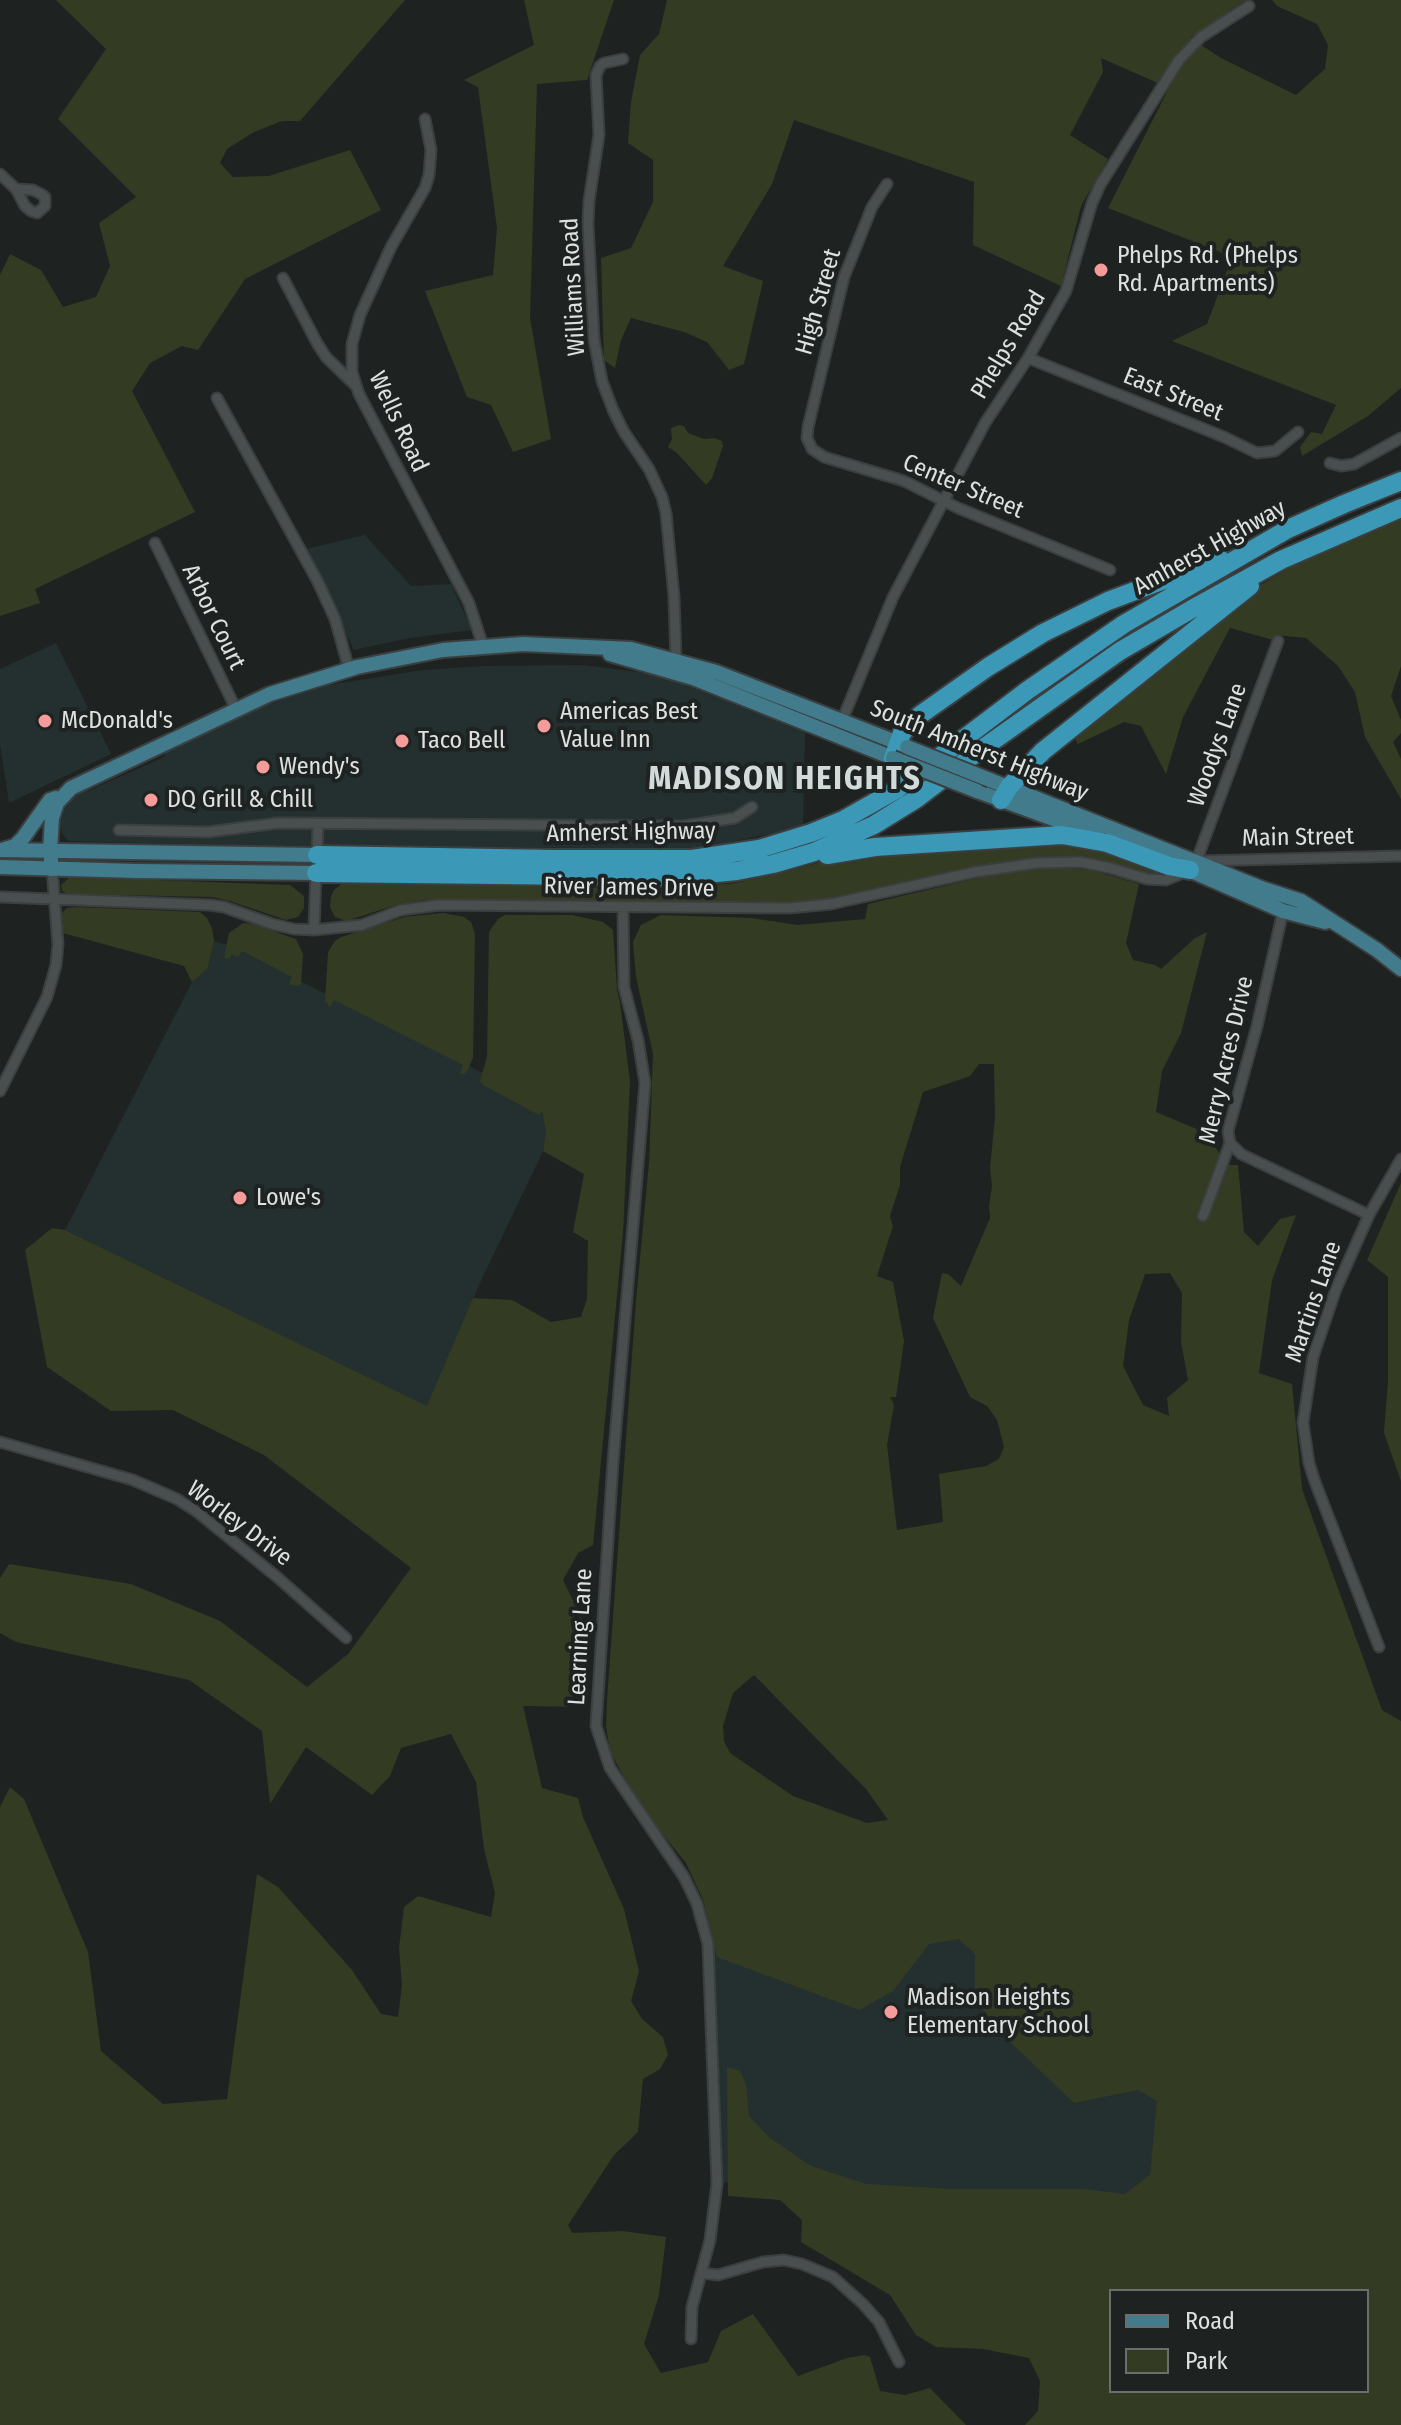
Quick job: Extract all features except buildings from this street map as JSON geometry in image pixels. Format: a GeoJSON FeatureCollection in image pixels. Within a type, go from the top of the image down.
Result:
{"type":"FeatureCollection","features":[{"type":"Feature","properties":{"kind":"highway","name":"Amherst Highway"},"geometry":{"type":"LineString","coordinates":[[316,864],[658,860],[726,855],[785,842],[843,820],[884,797],[1100,640],[1288,529],[1401,481]]}},
{"type":"Feature","properties":{"kind":"highway","name":"Amherst Highway"},"geometry":{"type":"LineString","coordinates":[[316,864],[675,877],[709,876],[773,864],[814,852],[874,825],[916,799],[1120,651],[1238,583],[1401,508]]}},
{"type":"Feature","properties":{"kind":"highway"},"geometry":{"type":"LineString","coordinates":[[899,749],[902,733],[920,715],[1043,633],[1108,601],[1225,557],[1288,529]]}},
{"type":"Feature","properties":{"kind":"highway"},"geometry":{"type":"LineString","coordinates":[[1005,793],[1043,751],[1251,585],[1317,545]]}},
{"type":"Feature","properties":{"kind":"highway"},"geometry":{"type":"LineString","coordinates":[[773,864],[875,847],[1062,835],[1107,843],[1169,866],[1193,866]]}},
{"type":"Feature","properties":{"kind":"main road","name":"South Amherst Highway"},"geometry":{"type":"LineString","coordinates":[[0,850],[15,846],[50,800],[71,788],[284,689],[400,657],[523,644],[631,649],[716,672],[838,728]]}},
{"type":"Feature","properties":{"kind":"main road","name":"South Amherst Highway"},"geometry":{"type":"LineString","coordinates":[[591,647],[693,678],[990,780],[1005,793]]}},
{"type":"Feature","properties":{"kind":"main road","name":"South Amherst Highway"},"geometry":{"type":"LineString","coordinates":[[899,749],[977,791],[1005,793],[1193,866],[1301,901],[1401,969]]}},
{"type":"Feature","properties":{"kind":"main road"},"geometry":{"type":"LineString","coordinates":[[52,869],[52,818],[64,794]]}},
{"type":"Feature","properties":{"kind":"main road","name":"Amherst Highway"},"geometry":{"type":"LineString","coordinates":[[0,850],[316,864]]}},
{"type":"Feature","properties":{"kind":"main road","name":"Amherst Highway"},"geometry":{"type":"LineString","coordinates":[[0,867],[52,869],[316,864]]}},
{"type":"Feature","properties":{"kind":"main road","name":"South Amherst Highway"},"geometry":{"type":"LineString","coordinates":[[1193,866],[1283,911],[1340,927]]}},
{"type":"Feature","properties":{"kind":"street","name":"Phelps Road"},"geometry":{"type":"LineString","coordinates":[[838,728],[893,597],[985,423],[1028,358],[1066,291],[1100,185],[1160,93],[1170,72],[1189,48],[1249,6]]}},
{"type":"Feature","properties":{"kind":"street","name":"Williams Road"},"geometry":{"type":"LineString","coordinates":[[623,59],[604,63],[596,75],[599,135],[588,224],[594,340],[602,381],[613,410],[649,469],[662,497],[674,597],[676,660]]}},
{"type":"Feature","properties":{"kind":"street","name":"Wells Road"},"geometry":{"type":"LineString","coordinates":[[425,119],[431,150],[429,175],[360,315],[352,344],[352,372],[356,386],[469,603],[483,646]]}},
{"type":"Feature","properties":{"kind":"street"},"geometry":{"type":"LineString","coordinates":[[0,174],[16,189]]}},
{"type":"Feature","properties":{"kind":"street","name":"High Street"},"geometry":{"type":"LineString","coordinates":[[807,438],[844,277],[872,207],[887,184]]}},
{"type":"Feature","properties":{"kind":"street"},"geometry":{"type":"LineString","coordinates":[[283,278],[326,357],[356,386]]}},
{"type":"Feature","properties":{"kind":"street","name":"East Street"},"geometry":{"type":"LineString","coordinates":[[1028,358],[1257,453],[1275,451],[1298,432]]}},
{"type":"Feature","properties":{"kind":"street"},"geometry":{"type":"LineString","coordinates":[[217,398],[318,582],[349,669]]}},
{"type":"Feature","properties":{"kind":"street","name":"Center Street"},"geometry":{"type":"LineString","coordinates":[[807,438],[812,449],[824,457],[904,481],[944,501],[1110,570]]}},
{"type":"Feature","properties":{"kind":"street"},"geometry":{"type":"LineString","coordinates":[[1330,463],[1341,466],[1354,464],[1401,438]]}},
{"type":"Feature","properties":{"kind":"street","name":"Arbor Court"},"geometry":{"type":"LineString","coordinates":[[155,543],[236,709]]}},
{"type":"Feature","properties":{"kind":"street","name":"Woodys Lane"},"geometry":{"type":"LineString","coordinates":[[1193,866],[1278,641]]}},
{"type":"Feature","properties":{"kind":"street"},"geometry":{"type":"LineString","coordinates":[[119,830],[208,832],[278,823],[683,826],[735,818],[752,807]]}},
{"type":"Feature","properties":{"kind":"street"},"geometry":{"type":"LineString","coordinates":[[314,930],[318,824]]}},
{"type":"Feature","properties":{"kind":"street","name":"Main Street"},"geometry":{"type":"LineString","coordinates":[[1193,866],[1401,856]]}},
{"type":"Feature","properties":{"kind":"street","name":"River James Drive"},"geometry":{"type":"LineString","coordinates":[[0,897],[210,905],[272,924],[314,930],[362,925],[420,906],[789,908],[831,904],[975,872],[1037,863],[1081,862],[1157,880],[1166,880],[1193,866]]}},
{"type":"Feature","properties":{"kind":"street"},"geometry":{"type":"LineString","coordinates":[[0,1091],[53,981],[58,944],[52,869]]}},
{"type":"Feature","properties":{"kind":"street","name":"Learning Lane"},"geometry":{"type":"LineString","coordinates":[[623,908],[624,987],[645,1083],[613,1462],[596,1726],[610,1768],[684,1877],[697,1904],[708,1944],[717,2184],[710,2240],[692,2307],[691,2339]]}},
{"type":"Feature","properties":{"kind":"street","name":"Merry Acres Drive"},"geometry":{"type":"LineString","coordinates":[[1203,1216],[1230,1143],[1228,1131],[1257,1026],[1283,911]]}},
{"type":"Feature","properties":{"kind":"street"},"geometry":{"type":"LineString","coordinates":[[1230,1143],[1241,1154],[1369,1215]]}},
{"type":"Feature","properties":{"kind":"street","name":"Martins Lane"},"geometry":{"type":"LineString","coordinates":[[1379,1647],[1315,1482],[1303,1423],[1308,1379],[1336,1289],[1369,1215],[1401,1159]]}},
{"type":"Feature","properties":{"kind":"street","name":"Worley Drive"},"geometry":{"type":"LineString","coordinates":[[0,1442],[133,1480],[177,1499],[277,1577],[346,1638]]}},
{"type":"Feature","properties":{"kind":"street"},"geometry":{"type":"LineString","coordinates":[[702,2273],[718,2275],[763,2262],[784,2260],[833,2277],[879,2322],[899,2362]]}},
{"type":"Feature","properties":{"kind":"shaded area"},"geometry":{"type":"Polygon","coordinates":[[[365,535],[411,586],[451,584],[472,630],[410,638],[354,650],[306,549],[365,535]]]}},
{"type":"Feature","properties":{"kind":"shaded area"},"geometry":{"type":"Polygon","coordinates":[[[56,643],[111,754],[9,803],[0,744],[0,669],[56,643]]]}},
{"type":"Feature","properties":{"kind":"shaded area"},"geometry":{"type":"Polygon","coordinates":[[[583,665],[668,676],[805,729],[803,827],[697,849],[68,841],[62,833],[59,820],[64,806],[79,793],[164,757],[167,751],[266,705],[328,685],[423,670],[583,665]]]}},
{"type":"Feature","properties":{"kind":"shaded area"},"geometry":{"type":"Polygon","coordinates":[[[214,941],[241,949],[519,1091],[542,1109],[546,1131],[543,1151],[479,1285],[428,1407],[65,1230],[192,982],[208,968],[214,941]]]}},
{"type":"Feature","properties":{"kind":"shaded area","name":"Madison Heights Elementary School"},"geometry":{"type":"Polygon","coordinates":[[[953,1930],[1170,2085],[1156,2195],[720,2182],[713,1939],[953,1930]]]}},
{"type":"Feature","properties":{"kind":"green space"},"geometry":{"type":"Polygon","coordinates":[[[56,0],[405,0],[300,121],[282,121],[254,132],[227,149],[220,163],[233,177],[269,176],[350,150],[381,210],[245,279],[198,350],[182,346],[150,363],[132,391],[195,512],[35,589],[40,603],[0,616],[0,275],[10,254],[41,270],[63,307],[96,297],[110,266],[99,223],[136,197],[58,119],[106,49],[56,0]]]}},
{"type":"Feature","properties":{"kind":"green space"},"geometry":{"type":"Polygon","coordinates":[[[524,0],[614,0],[587,80],[537,84],[530,318],[551,439],[513,452],[491,405],[467,397],[425,291],[493,275],[497,228],[478,87],[464,80],[534,45],[524,0]]]}},
{"type":"Feature","properties":{"kind":"green space"},"geometry":{"type":"Polygon","coordinates":[[[667,0],[1246,0],[1190,38],[1221,58],[1296,95],[1325,69],[1328,45],[1317,24],[1277,6],[1272,0],[1401,0],[1401,388],[1368,416],[1302,456],[1300,447],[1311,432],[1322,434],[1336,405],[1172,341],[1207,324],[1230,263],[1220,252],[1108,208],[1169,88],[1101,58],[1103,72],[1070,135],[1108,159],[1081,206],[1061,286],[973,245],[974,182],[794,120],[772,184],[723,266],[763,281],[744,364],[729,370],[707,342],[684,332],[631,318],[621,340],[615,368],[604,360],[601,258],[631,248],[653,202],[653,160],[628,143],[631,102],[640,55],[659,34],[667,0]]]}},
{"type":"Feature","properties":{"kind":"green space"},"geometry":{"type":"Polygon","coordinates":[[[684,426],[688,433],[704,439],[722,441],[712,478],[706,485],[668,447],[672,439],[671,428],[684,426]]]}},
{"type":"Feature","properties":{"kind":"green space"},"geometry":{"type":"Polygon","coordinates":[[[1401,516],[1401,666],[1391,696],[1401,720],[1401,733],[1393,742],[1401,759],[1401,799],[1365,737],[1355,692],[1338,666],[1306,638],[1276,635],[1273,640],[1230,628],[1183,717],[1166,774],[1141,726],[1124,722],[1078,744],[1075,738],[1170,663],[1254,589],[1299,562],[1401,516]]]}},
{"type":"Feature","properties":{"kind":"green space"},"geometry":{"type":"Polygon","coordinates":[[[1087,843],[1161,872],[1154,875],[1090,860],[1053,857],[988,866],[849,897],[796,904],[423,900],[399,904],[346,921],[335,917],[330,907],[334,890],[344,882],[665,889],[736,883],[882,849],[1087,843]]]}},
{"type":"Feature","properties":{"kind":"green space"},"geometry":{"type":"Polygon","coordinates":[[[1056,867],[1092,870],[1139,884],[1126,943],[1133,960],[1161,969],[1195,938],[1207,932],[1181,1033],[1162,1071],[1156,1112],[1206,1133],[1227,1165],[1238,1165],[1244,1232],[1258,1246],[1280,1219],[1296,1215],[1272,1280],[1259,1373],[1292,1384],[1302,1489],[1382,1710],[1401,1721],[1401,2425],[1025,2425],[1038,2411],[1040,2381],[1029,2358],[983,2349],[936,2347],[916,2335],[890,2295],[801,2242],[802,2220],[780,2200],[728,2196],[727,2067],[740,2071],[746,2084],[749,2116],[770,2138],[811,2166],[866,2184],[954,2189],[1083,2189],[1125,2194],[1150,2175],[1157,2101],[1138,2090],[1074,2103],[1004,2036],[982,2008],[975,1993],[975,1954],[959,1939],[929,1944],[893,1991],[859,2010],[717,1957],[703,1900],[686,1863],[639,1805],[610,1751],[606,1726],[607,1700],[649,1163],[653,1054],[636,977],[633,942],[641,925],[661,915],[751,918],[798,925],[865,919],[868,904],[990,875],[1056,867]],[[979,1064],[970,1076],[923,1092],[900,1167],[900,1185],[890,1216],[893,1226],[877,1276],[893,1282],[904,1341],[896,1397],[890,1397],[894,1405],[887,1445],[897,1530],[943,1522],[939,1474],[986,1466],[999,1459],[1004,1447],[997,1420],[987,1406],[970,1397],[933,1318],[942,1273],[948,1274],[961,1286],[990,1218],[990,1168],[995,1118],[994,1064],[979,1064]],[[1170,1273],[1145,1274],[1129,1320],[1123,1366],[1143,1405],[1169,1416],[1167,1398],[1188,1380],[1181,1342],[1182,1293],[1170,1273]],[[754,1675],[733,1693],[723,1726],[724,1741],[730,1753],[793,1796],[867,1823],[888,1820],[866,1789],[754,1675]]]}},
{"type":"Feature","properties":{"kind":"green space"},"geometry":{"type":"Polygon","coordinates":[[[70,877],[290,885],[304,896],[304,908],[298,917],[286,920],[212,897],[68,894],[62,891],[61,885],[70,877]]]}},
{"type":"Feature","properties":{"kind":"green space"},"geometry":{"type":"Polygon","coordinates":[[[67,908],[200,912],[212,928],[214,941],[208,968],[192,982],[184,966],[63,933],[61,914],[67,908]]]}},
{"type":"Feature","properties":{"kind":"green space"},"geometry":{"type":"Polygon","coordinates":[[[443,913],[464,917],[471,922],[475,934],[473,1058],[463,1074],[460,1073],[463,1065],[334,1000],[330,1007],[325,1001],[328,952],[335,941],[404,917],[443,913]]]}},
{"type":"Feature","properties":{"kind":"green space"},"geometry":{"type":"Polygon","coordinates":[[[505,915],[572,915],[603,922],[613,930],[617,990],[630,1081],[623,1233],[593,1545],[578,1553],[563,1580],[586,1627],[581,1707],[523,1706],[542,1788],[578,1798],[583,1817],[624,1909],[639,1971],[631,2001],[642,2019],[663,2037],[668,2055],[660,2069],[643,2079],[638,2132],[614,2155],[568,2225],[572,2233],[623,2231],[666,2237],[659,2295],[644,2344],[661,2373],[708,2362],[721,2331],[753,2314],[798,2376],[864,2355],[870,2357],[880,2391],[905,2395],[930,2388],[966,2425],[0,2425],[0,1807],[10,1787],[24,1799],[88,1952],[101,2051],[163,2104],[227,2099],[257,1874],[278,1887],[352,1970],[381,2014],[398,2017],[402,1985],[399,1948],[404,1907],[418,1896],[491,1917],[495,1893],[484,1849],[476,1782],[451,1734],[401,1748],[390,1776],[372,1795],[306,1747],[270,1804],[262,1731],[189,1680],[16,1642],[0,1633],[0,1578],[9,1564],[131,1584],[220,1621],[307,1687],[348,1654],[411,1568],[264,1455],[173,1410],[111,1411],[47,1367],[25,1250],[52,1228],[65,1230],[427,1406],[473,1298],[512,1300],[551,1322],[581,1317],[587,1299],[588,1241],[573,1232],[584,1174],[543,1151],[546,1131],[542,1111],[539,1115],[480,1081],[487,1057],[489,932],[505,915]]]}},
{"type":"Feature","properties":{"kind":"green space"},"geometry":{"type":"Polygon","coordinates":[[[243,923],[296,939],[303,954],[301,984],[291,985],[292,977],[242,951],[238,957],[232,954],[229,959],[224,958],[229,933],[243,923]]]}},
{"type":"Feature","properties":{"kind":"green space"},"geometry":{"type":"Polygon","coordinates":[[[1401,1183],[1401,1481],[1384,1433],[1388,1381],[1388,1277],[1367,1260],[1401,1183]]]}},
{"type":"Feature","properties":{"kind":"place","name":"Phelps Rd. (Phelps Rd. Apartments)"},"geometry":{"type":"Point","coordinates":[1101,270]}},
{"type":"Feature","properties":{"kind":"place","name":"McDonald's"},"geometry":{"type":"Point","coordinates":[45,721]}},
{"type":"Feature","properties":{"kind":"place","name":"Americas Best Value Inn"},"geometry":{"type":"Point","coordinates":[544,726]}},
{"type":"Feature","properties":{"kind":"place","name":"Taco Bell"},"geometry":{"type":"Point","coordinates":[402,741]}},
{"type":"Feature","properties":{"kind":"place","name":"Wendy's"},"geometry":{"type":"Point","coordinates":[263,767]}},
{"type":"Feature","properties":{"kind":"place","name":"DQ Grill & Chill"},"geometry":{"type":"Point","coordinates":[151,800]}},
{"type":"Feature","properties":{"kind":"place","name":"Lowe's"},"geometry":{"type":"Point","coordinates":[240,1198]}},
{"type":"Feature","properties":{"kind":"place","name":"Madison Heights Elementary School"},"geometry":{"type":"Point","coordinates":[891,2012]}},
{"type":"Feature","properties":{"kind":"district","name":"MADISON HEIGHTS"},"geometry":{"type":"Point","coordinates":[785,780]}}]}
